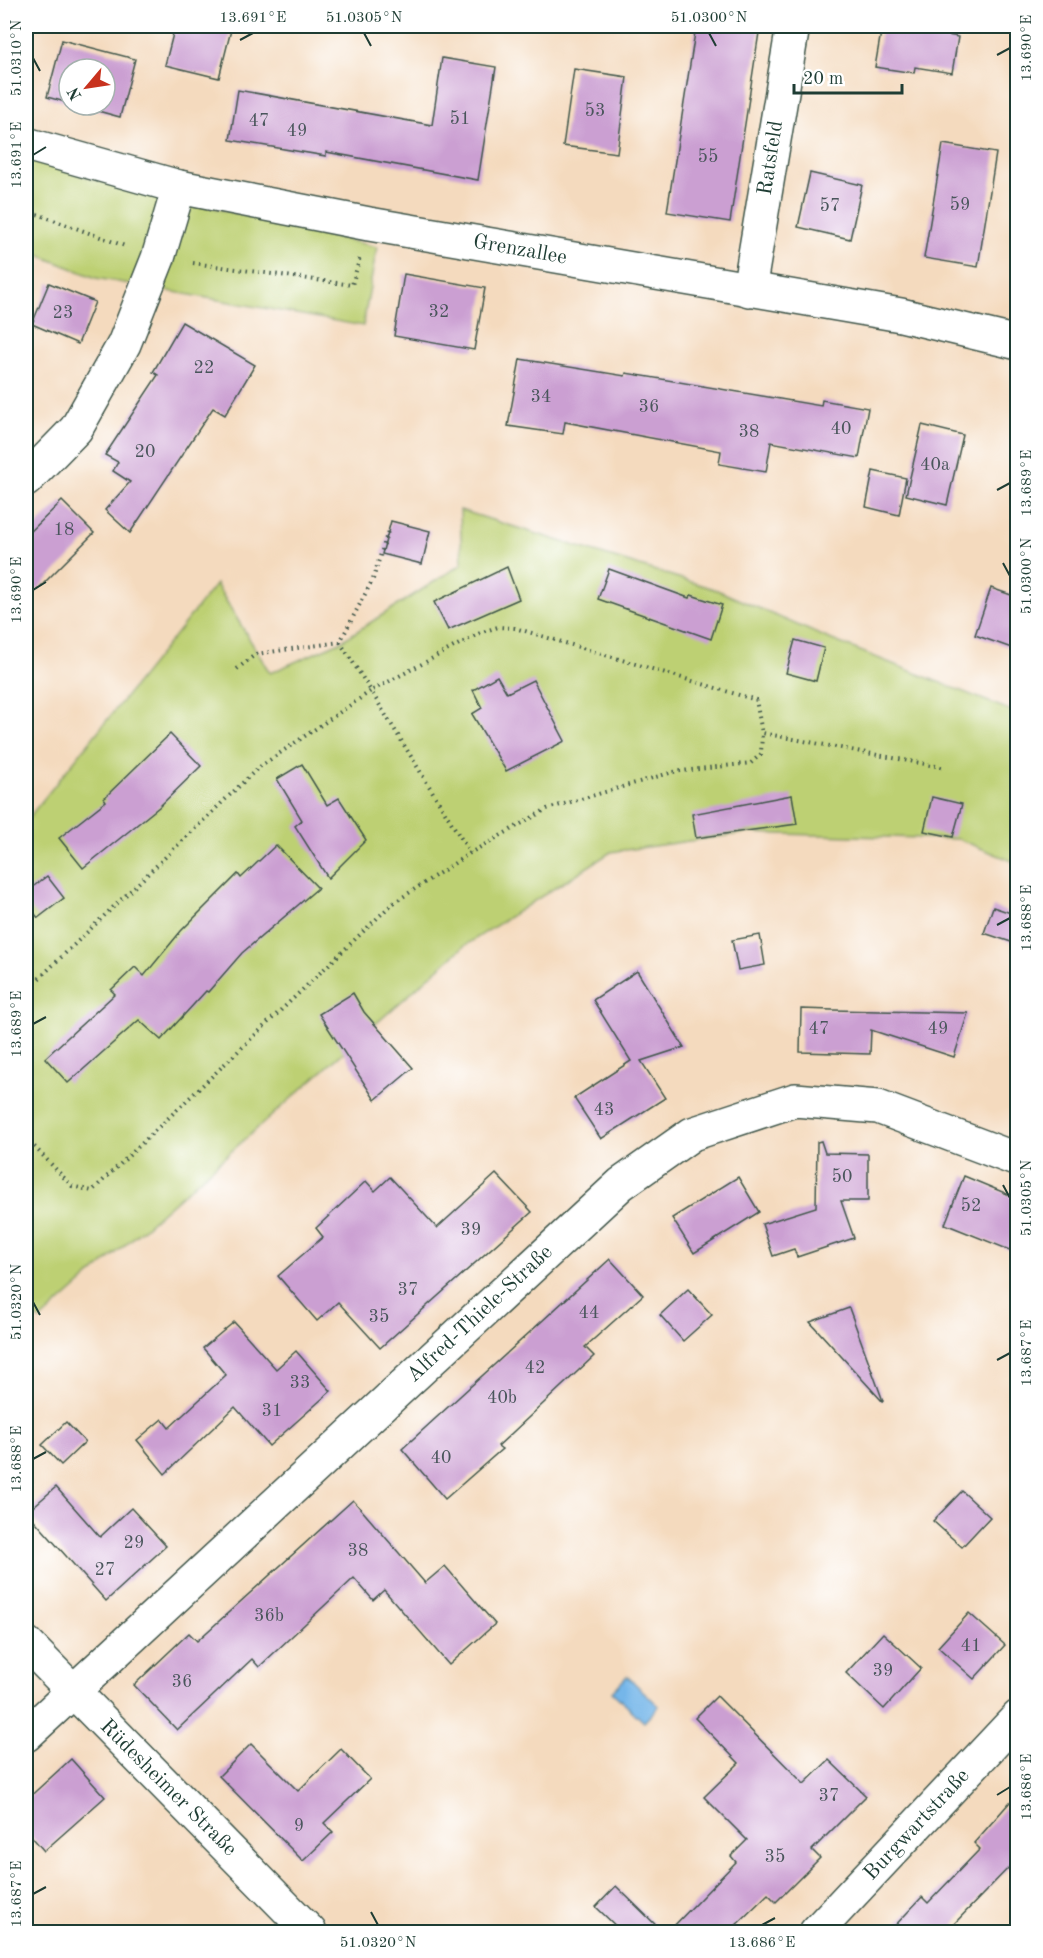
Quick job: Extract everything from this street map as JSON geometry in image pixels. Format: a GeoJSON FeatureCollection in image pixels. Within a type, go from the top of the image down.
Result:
{"type":"FeatureCollection","features":[{"type":"Feature","properties":{"kind":"street","name":"Ratsfeld"},"geometry":{"type":"LineString","coordinates":[[749,290],[793,26]]}},
{"type":"Feature","properties":{"kind":"street","name":"Grenzallee"},"geometry":{"type":"LineString","coordinates":[[26,144],[179,187],[369,224],[902,315],[1017,342]]}},
{"type":"Feature","properties":{"kind":"street"},"geometry":{"type":"LineString","coordinates":[[26,480],[76,429],[124,344],[158,258],[179,187]]}},
{"type":"Feature","properties":{"kind":"street","name":"Alfred-Thiele-Straße"},"geometry":{"type":"LineString","coordinates":[[26,1735],[621,1184],[692,1134],[795,1100],[878,1107],[1017,1160]]}},
{"type":"Feature","properties":{"kind":"street","name":"Rüdesheimer Straße"},"geometry":{"type":"LineString","coordinates":[[26,1643],[310,1932]]}},
{"type":"Feature","properties":{"kind":"street","name":"Burgwartstraße"},"geometry":{"type":"LineString","coordinates":[[816,1932],[1017,1717]]}},
{"type":"Feature","properties":{"kind":"path"},"geometry":{"type":"LineString","coordinates":[[26,210],[158,258],[352,285],[369,224]]}},
{"type":"Feature","properties":{"kind":"path"},"geometry":{"type":"LineString","coordinates":[[340,642],[373,579],[388,531]]}},
{"type":"Feature","properties":{"kind":"path"},"geometry":{"type":"LineString","coordinates":[[26,991],[258,768],[371,691],[482,632],[498,627],[515,628],[756,700],[762,733],[761,754],[751,763],[673,772],[547,809],[470,853],[392,904],[92,1191],[72,1186],[26,1138]]}},
{"type":"Feature","properties":{"kind":"path"},"geometry":{"type":"LineString","coordinates":[[237,669],[256,654],[340,642]]}},
{"type":"Feature","properties":{"kind":"path"},"geometry":{"type":"LineString","coordinates":[[340,642],[470,853]]}},
{"type":"Feature","properties":{"kind":"path"},"geometry":{"type":"LineString","coordinates":[[762,733],[946,768]]}},
{"type":"Feature","properties":{"kind":"green space"},"geometry":{"type":"Polygon","coordinates":[[[26,157],[93,179],[377,247],[363,326],[96,278],[26,250],[26,157]]]}},
{"type":"Feature","properties":{"kind":"green space"},"geometry":{"type":"Polygon","coordinates":[[[460,510],[717,590],[827,638],[1017,713],[1017,863],[958,839],[746,833],[611,852],[464,946],[40,1320],[26,1305],[26,821],[216,584],[270,673],[340,642],[462,564],[460,510]]]}},
{"type":"Feature","properties":{"kind":"water"},"geometry":{"type":"Polygon","coordinates":[[[627,1676],[659,1706],[644,1722],[612,1692],[627,1676]]]}},
{"type":"Feature","properties":{"kind":"building"},"geometry":{"type":"Polygon","coordinates":[[[175,26],[232,26],[219,78],[165,65],[175,26]]]}},
{"type":"Feature","properties":{"kind":"building"},"geometry":{"type":"Polygon","coordinates":[[[696,26],[760,26],[730,222],[667,212],[696,26]]]}},
{"type":"Feature","properties":{"kind":"building"},"geometry":{"type":"Polygon","coordinates":[[[882,26],[949,26],[947,35],[958,37],[952,73],[915,67],[914,73],[875,67],[882,26]]]}},
{"type":"Feature","properties":{"kind":"building"},"geometry":{"type":"Polygon","coordinates":[[[62,40],[135,59],[120,117],[117,116],[117,57],[58,57],[62,40]]]}},
{"type":"Feature","properties":{"kind":"building"},"geometry":{"type":"Polygon","coordinates":[[[442,58],[496,67],[478,180],[326,152],[326,156],[230,140],[238,90],[432,125],[442,58]]]}},
{"type":"Feature","properties":{"kind":"building"},"geometry":{"type":"Polygon","coordinates":[[[57,59],[57,100],[47,97],[57,59]]]}},
{"type":"Feature","properties":{"kind":"building"},"geometry":{"type":"Polygon","coordinates":[[[574,69],[627,77],[617,153],[563,146],[574,69]]]}},
{"type":"Feature","properties":{"kind":"building"},"geometry":{"type":"Polygon","coordinates":[[[943,144],[996,153],[978,267],[924,258],[943,144]]]}},
{"type":"Feature","properties":{"kind":"building"},"geometry":{"type":"Polygon","coordinates":[[[810,173],[862,185],[850,239],[798,227],[810,173]]]}},
{"type":"Feature","properties":{"kind":"building"},"geometry":{"type":"Polygon","coordinates":[[[404,274],[485,288],[474,350],[394,336],[404,274]]]}},
{"type":"Feature","properties":{"kind":"building"},"geometry":{"type":"Polygon","coordinates":[[[49,283],[95,302],[78,344],[32,324],[49,283]]]}},
{"type":"Feature","properties":{"kind":"building"},"geometry":{"type":"Polygon","coordinates":[[[182,322],[255,365],[225,415],[213,408],[130,533],[105,510],[130,482],[113,471],[118,462],[105,455],[158,375],[153,372],[182,322]]]}},
{"type":"Feature","properties":{"kind":"building"},"geometry":{"type":"Polygon","coordinates":[[[520,359],[625,376],[626,373],[821,406],[822,400],[868,408],[859,458],[771,442],[766,472],[719,464],[721,451],[565,422],[563,434],[508,426],[520,359]]]}},
{"type":"Feature","properties":{"kind":"building"},"geometry":{"type":"Polygon","coordinates":[[[922,425],[963,435],[947,505],[906,495],[922,425]]]}},
{"type":"Feature","properties":{"kind":"building"},"geometry":{"type":"Polygon","coordinates":[[[873,471],[906,478],[899,515],[866,507],[873,471]]]}},
{"type":"Feature","properties":{"kind":"building"},"geometry":{"type":"Polygon","coordinates":[[[62,501],[94,533],[26,601],[26,536],[62,501]]]}},
{"type":"Feature","properties":{"kind":"building"},"geometry":{"type":"Polygon","coordinates":[[[391,521],[430,531],[422,564],[382,554],[391,521]]]}},
{"type":"Feature","properties":{"kind":"building"},"geometry":{"type":"Polygon","coordinates":[[[507,567],[519,599],[448,630],[434,602],[507,567]]]}},
{"type":"Feature","properties":{"kind":"building"},"geometry":{"type":"Polygon","coordinates":[[[609,569],[689,598],[691,595],[722,605],[711,639],[598,599],[609,569]]]}},
{"type":"Feature","properties":{"kind":"building"},"geometry":{"type":"Polygon","coordinates":[[[991,588],[1017,597],[1017,650],[975,635],[991,588]]]}},
{"type":"Feature","properties":{"kind":"building"},"geometry":{"type":"Polygon","coordinates":[[[795,640],[824,648],[816,681],[786,673],[795,640]]]}},
{"type":"Feature","properties":{"kind":"building"},"geometry":{"type":"Polygon","coordinates":[[[497,676],[507,693],[533,680],[565,741],[506,771],[472,714],[482,708],[473,690],[497,676]]]}},
{"type":"Feature","properties":{"kind":"building"},"geometry":{"type":"Polygon","coordinates":[[[170,734],[201,766],[159,807],[83,868],[59,838],[106,801],[104,798],[170,734]]]}},
{"type":"Feature","properties":{"kind":"building"},"geometry":{"type":"Polygon","coordinates":[[[302,764],[327,805],[339,798],[366,840],[328,878],[295,826],[302,820],[277,779],[302,764]]]}},
{"type":"Feature","properties":{"kind":"building"},"geometry":{"type":"Polygon","coordinates":[[[792,795],[797,824],[696,838],[692,814],[792,795]]]}},
{"type":"Feature","properties":{"kind":"building"},"geometry":{"type":"Polygon","coordinates":[[[932,797],[962,804],[953,837],[924,831],[932,797]]]}},
{"type":"Feature","properties":{"kind":"building"},"geometry":{"type":"Polygon","coordinates":[[[276,845],[318,888],[242,953],[161,1040],[139,1020],[68,1083],[45,1058],[115,994],[111,990],[135,967],[144,976],[181,931],[238,874],[241,878],[276,845]]]}},
{"type":"Feature","properties":{"kind":"building"},"geometry":{"type":"Polygon","coordinates":[[[47,876],[64,898],[38,918],[26,902],[26,892],[47,876]]]}},
{"type":"Feature","properties":{"kind":"building"},"geometry":{"type":"Polygon","coordinates":[[[993,907],[1017,915],[1017,944],[984,933],[993,907]]]}},
{"type":"Feature","properties":{"kind":"building"},"geometry":{"type":"Polygon","coordinates":[[[760,935],[765,965],[738,970],[732,940],[760,935]]]}},
{"type":"Feature","properties":{"kind":"building"},"geometry":{"type":"Polygon","coordinates":[[[637,971],[684,1047],[641,1061],[665,1098],[601,1139],[574,1098],[631,1061],[593,1000],[637,971]]]}},
{"type":"Feature","properties":{"kind":"building"},"geometry":{"type":"Polygon","coordinates":[[[353,993],[364,1012],[413,1068],[375,1100],[319,1014],[353,993]]]}},
{"type":"Feature","properties":{"kind":"building"},"geometry":{"type":"Polygon","coordinates":[[[801,1009],[968,1013],[954,1057],[871,1030],[870,1054],[800,1052],[801,1009]]]}},
{"type":"Feature","properties":{"kind":"building"},"geometry":{"type":"Polygon","coordinates":[[[821,1141],[825,1153],[868,1154],[868,1201],[841,1201],[854,1238],[797,1257],[794,1249],[773,1256],[762,1224],[816,1207],[817,1142],[821,1141]]]}},
{"type":"Feature","properties":{"kind":"building"},"geometry":{"type":"Polygon","coordinates":[[[496,1174],[532,1212],[380,1348],[338,1302],[317,1321],[278,1276],[323,1237],[316,1228],[366,1181],[375,1191],[390,1177],[437,1228],[496,1174]]]}},
{"type":"Feature","properties":{"kind":"building"},"geometry":{"type":"Polygon","coordinates":[[[964,1176],[1017,1198],[1017,1253],[945,1224],[964,1176]]]}},
{"type":"Feature","properties":{"kind":"building"},"geometry":{"type":"Polygon","coordinates":[[[738,1177],[759,1212],[694,1253],[672,1218],[738,1177]]]}},
{"type":"Feature","properties":{"kind":"building"},"geometry":{"type":"Polygon","coordinates":[[[610,1259],[643,1295],[585,1347],[594,1356],[498,1446],[502,1449],[445,1499],[402,1449],[610,1259]]]}},
{"type":"Feature","properties":{"kind":"building"},"geometry":{"type":"Polygon","coordinates":[[[688,1289],[712,1315],[683,1341],[660,1315],[688,1289]]]}},
{"type":"Feature","properties":{"kind":"building"},"geometry":{"type":"Polygon","coordinates":[[[849,1308],[883,1401],[810,1322],[849,1308]]]}},
{"type":"Feature","properties":{"kind":"building"},"geometry":{"type":"Polygon","coordinates":[[[234,1322],[276,1369],[296,1351],[331,1391],[269,1446],[235,1407],[165,1474],[137,1440],[162,1419],[169,1428],[226,1375],[203,1348],[234,1322]]]}},
{"type":"Feature","properties":{"kind":"building"},"geometry":{"type":"Polygon","coordinates":[[[66,1422],[85,1442],[61,1465],[42,1445],[66,1422]]]}},
{"type":"Feature","properties":{"kind":"building"},"geometry":{"type":"Polygon","coordinates":[[[56,1487],[100,1537],[131,1508],[166,1546],[106,1601],[27,1512],[56,1487]]]}},
{"type":"Feature","properties":{"kind":"building"},"geometry":{"type":"Polygon","coordinates":[[[962,1491],[990,1517],[962,1547],[933,1521],[962,1491]]]}},
{"type":"Feature","properties":{"kind":"building"},"geometry":{"type":"Polygon","coordinates":[[[353,1500],[425,1583],[445,1566],[495,1624],[449,1665],[384,1590],[373,1600],[354,1578],[259,1667],[252,1659],[177,1730],[134,1685],[189,1633],[197,1641],[353,1500]]]}},
{"type":"Feature","properties":{"kind":"building"},"geometry":{"type":"Polygon","coordinates":[[[969,1613],[1005,1645],[974,1679],[938,1647],[969,1613]]]}},
{"type":"Feature","properties":{"kind":"building"},"geometry":{"type":"Polygon","coordinates":[[[883,1633],[921,1668],[884,1709],[846,1673],[883,1633]]]}},
{"type":"Feature","properties":{"kind":"building"},"geometry":{"type":"Polygon","coordinates":[[[717,1696],[804,1784],[829,1760],[866,1796],[812,1850],[820,1858],[776,1902],[768,1894],[729,1932],[668,1932],[736,1862],[731,1856],[747,1840],[704,1797],[739,1763],[695,1718],[717,1696]]]}},
{"type":"Feature","properties":{"kind":"building"},"geometry":{"type":"Polygon","coordinates":[[[251,1744],[298,1791],[341,1749],[370,1779],[324,1823],[333,1832],[303,1861],[219,1776],[251,1744]]]}},
{"type":"Feature","properties":{"kind":"building"},"geometry":{"type":"Polygon","coordinates":[[[71,1759],[105,1797],[44,1851],[26,1830],[26,1800],[71,1759]]]}},
{"type":"Feature","properties":{"kind":"building"},"geometry":{"type":"Polygon","coordinates":[[[1017,1794],[1017,1859],[953,1925],[961,1932],[889,1932],[922,1897],[928,1903],[980,1849],[974,1843],[1017,1794]]]}},
{"type":"Feature","properties":{"kind":"building"},"geometry":{"type":"Polygon","coordinates":[[[616,1886],[663,1932],[622,1932],[596,1907],[616,1886]]]}}]}
